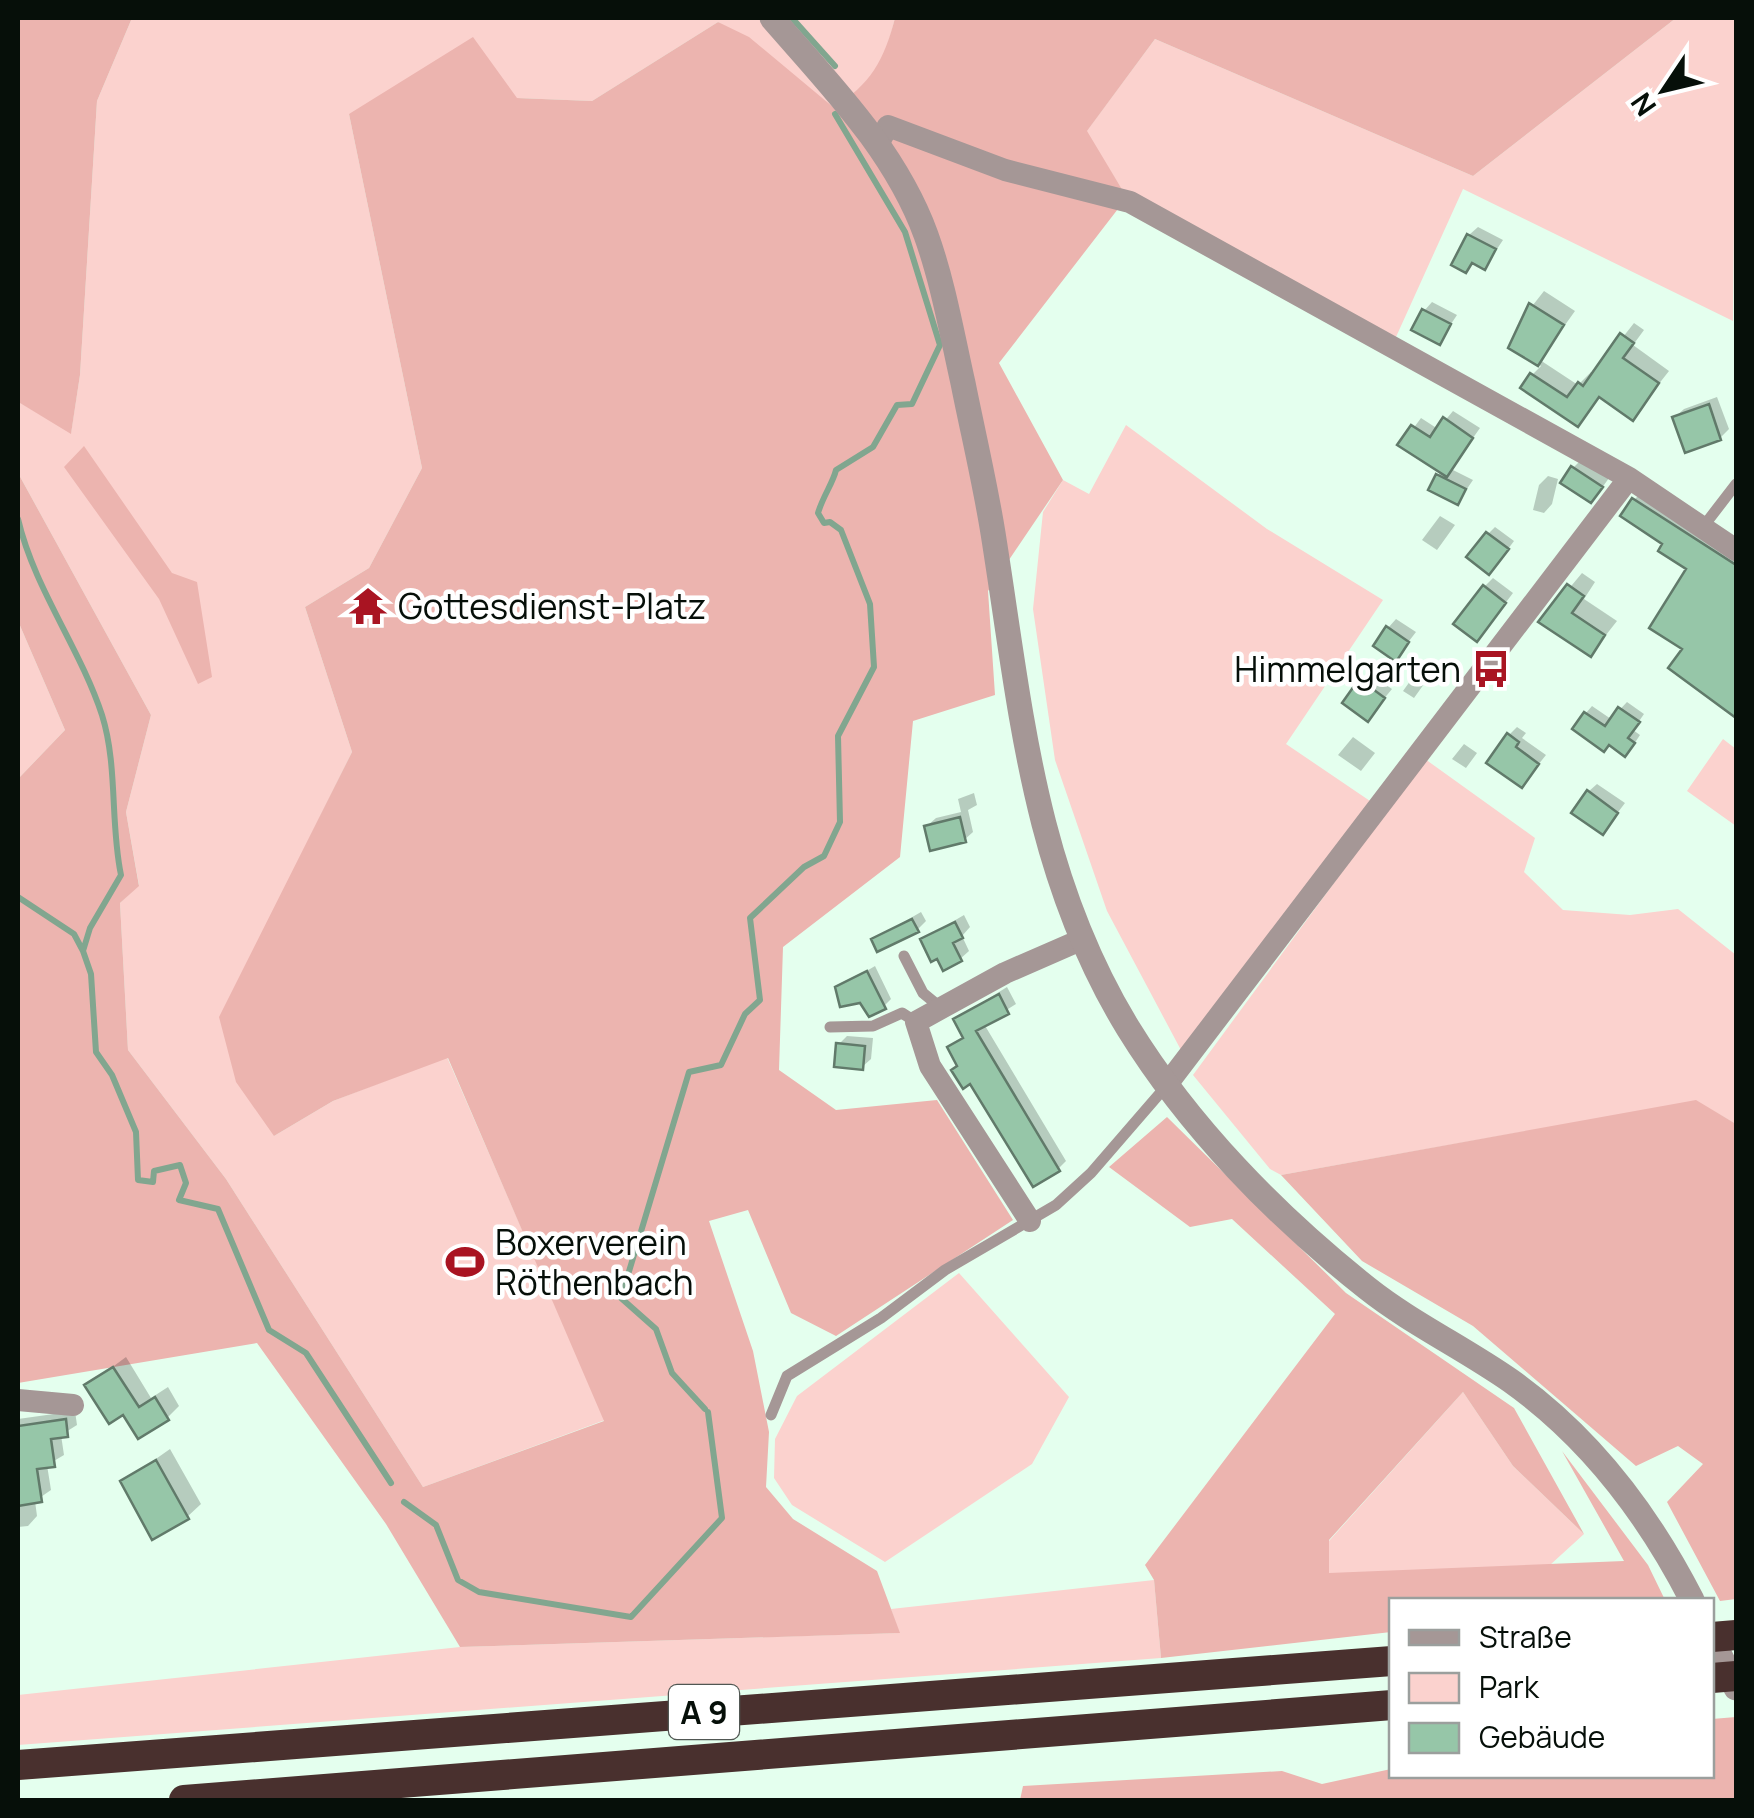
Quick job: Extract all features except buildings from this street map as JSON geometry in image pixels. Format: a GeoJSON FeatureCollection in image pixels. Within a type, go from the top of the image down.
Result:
{"type":"FeatureCollection","features":[{"type":"Feature","properties":{"kind":"highway","name":"A 9"},"geometry":{"type":"LineString","coordinates":[[18,1765],[1389,1661]]}},
{"type":"Feature","properties":{"kind":"highway","name":"A 9"},"geometry":{"type":"LineString","coordinates":[[184,1800],[1389,1705]]}},
{"type":"Feature","properties":{"kind":"street"},"geometry":{"type":"LineString","coordinates":[[772,18],[879,142],[925,233],[950,324],[993,531],[1026,755],[1048,848],[1082,939],[1129,1029],[1242,1174],[1296,1228],[1370,1290],[1513,1382],[1588,1448],[1632,1498],[1691,1598]]}},
{"type":"Feature","properties":{"kind":"street"},"geometry":{"type":"LineString","coordinates":[[879,142],[888,126],[1006,170],[1130,202],[1630,478],[1736,550]]}},
{"type":"Feature","properties":{"kind":"street"},"geometry":{"type":"LineString","coordinates":[[1168,1083],[1630,478]]}},
{"type":"Feature","properties":{"kind":"street"},"geometry":{"type":"LineString","coordinates":[[1030,1221],[930,1066],[916,1022],[1082,939]]}},
{"type":"Feature","properties":{"kind":"street"},"geometry":{"type":"LineString","coordinates":[[18,1400],[73,1405]]}},
{"type":"Feature","properties":{"kind":"street"},"geometry":{"type":"LineString","coordinates":[[1714,1642],[1736,1688]]}},
{"type":"Feature","properties":{"kind":"lane"},"geometry":{"type":"LineString","coordinates":[[1703,527],[1736,484]]}},
{"type":"Feature","properties":{"kind":"lane"},"geometry":{"type":"LineString","coordinates":[[904,956],[923,993],[940,1008]]}},
{"type":"Feature","properties":{"kind":"lane"},"geometry":{"type":"LineString","coordinates":[[830,1027],[873,1026],[902,1013],[916,1022]]}},
{"type":"Feature","properties":{"kind":"lane"},"geometry":{"type":"LineString","coordinates":[[771,1415],[787,1376],[880,1318],[944,1270],[1056,1205],[1090,1173],[1168,1083]]}},
{"type":"Feature","properties":{"kind":"green space"},"geometry":{"type":"Polygon","coordinates":[[[132,18],[895,18],[875,70],[858,89],[832,107],[718,22],[592,101],[517,98],[349,114],[422,468],[369,568],[305,607],[352,752],[297,863],[274,1136],[333,1101],[447,1057],[605,1420],[423,1487],[226,1179],[128,1050],[120,903],[139,885],[126,812],[151,715],[18,473],[18,405],[19,402],[71,433],[80,375],[97,101],[132,18]]]}},
{"type":"Feature","properties":{"kind":"green space"},"geometry":{"type":"Polygon","coordinates":[[[1676,18],[1736,18],[1733,321],[1463,189],[1396,337],[1123,191],[1086,132],[1155,39],[1473,176],[1676,18]]]}},
{"type":"Feature","properties":{"kind":"green space"},"geometry":{"type":"Polygon","coordinates":[[[1126,425],[1267,529],[1383,600],[1286,744],[1373,803],[1182,1052],[1107,911],[1055,760],[1033,609],[1043,512],[1063,480],[1089,494],[1126,425]]]}},
{"type":"Feature","properties":{"kind":"green space"},"geometry":{"type":"Polygon","coordinates":[[[18,621],[65,730],[18,779],[18,621]]]}},
{"type":"Feature","properties":{"kind":"green space"},"geometry":{"type":"Polygon","coordinates":[[[1723,739],[1736,749],[1736,826],[1687,791],[1723,739]]]}},
{"type":"Feature","properties":{"kind":"green space"},"geometry":{"type":"Polygon","coordinates":[[[1425,759],[1535,838],[1524,872],[1563,910],[1630,915],[1678,909],[1736,955],[1736,1124],[1696,1101],[1281,1175],[1270,1169],[1193,1075],[1425,759]]]}},
{"type":"Feature","properties":{"kind":"green space"},"geometry":{"type":"Polygon","coordinates":[[[959,1273],[1069,1397],[1032,1464],[885,1562],[792,1505],[774,1478],[775,1439],[797,1396],[959,1273]]]}},
{"type":"Feature","properties":{"kind":"green space"},"geometry":{"type":"Polygon","coordinates":[[[1463,1392],[1513,1466],[1584,1534],[1550,1565],[1329,1574],[1329,1541],[1463,1392]]]}},
{"type":"Feature","properties":{"kind":"green space"},"geometry":{"type":"Polygon","coordinates":[[[1154,1580],[1161,1658],[18,1745],[18,1695],[460,1647],[899,1633],[891,1609],[1154,1580]]]}},
{"type":"Feature","properties":{"kind":"shaded area"},"geometry":{"type":"Polygon","coordinates":[[[18,18],[132,18],[97,101],[80,375],[71,434],[18,405],[18,18]]]}},
{"type":"Feature","properties":{"kind":"shaded area"},"geometry":{"type":"Polygon","coordinates":[[[895,18],[1676,18],[1473,176],[1155,39],[1087,131],[1123,191],[1121,205],[999,363],[1063,480],[988,591],[995,695],[913,721],[900,857],[783,947],[779,1070],[836,1110],[937,1100],[1013,1220],[836,1336],[791,1313],[748,1210],[709,1221],[753,1351],[769,1432],[766,1487],[793,1519],[877,1571],[900,1633],[460,1647],[386,1524],[257,1343],[18,1383],[18,779],[65,730],[18,621],[18,473],[151,715],[126,812],[139,886],[120,903],[128,1050],[226,1179],[423,1487],[604,1421],[448,1058],[333,1101],[274,1136],[236,1082],[219,1017],[352,752],[305,607],[369,568],[422,468],[349,114],[473,37],[517,98],[592,101],[718,22],[749,37],[833,107],[857,90],[874,70],[895,18]]]}},
{"type":"Feature","properties":{"kind":"shaded area"},"geometry":{"type":"Polygon","coordinates":[[[84,446],[172,573],[197,582],[212,677],[198,684],[159,599],[64,467],[84,446]]]}},
{"type":"Feature","properties":{"kind":"shaded area"},"geometry":{"type":"Polygon","coordinates":[[[1696,1100],[1736,1124],[1736,1599],[1720,1601],[1667,1502],[1703,1464],[1678,1446],[1636,1466],[1473,1326],[1362,1261],[1281,1175],[1696,1100]]]}},
{"type":"Feature","properties":{"kind":"shaded area"},"geometry":{"type":"Polygon","coordinates":[[[1167,1117],[1346,1293],[1514,1408],[1584,1534],[1513,1466],[1463,1392],[1329,1540],[1329,1573],[1624,1561],[1562,1451],[1648,1565],[1664,1598],[1389,1598],[1389,1632],[1161,1658],[1154,1580],[1145,1565],[1335,1314],[1232,1219],[1190,1227],[1109,1167],[1167,1117]]]}},
{"type":"Feature","properties":{"kind":"shaded area"},"geometry":{"type":"Polygon","coordinates":[[[1736,1717],[1736,1800],[1020,1800],[1023,1786],[1282,1771],[1322,1784],[1389,1769],[1389,1778],[1714,1778],[1714,1719],[1736,1717]]]}},
{"type":"Feature","properties":{"kind":"waterway"},"geometry":{"type":"LineString","coordinates":[[792,18],[835,66]]}},
{"type":"Feature","properties":{"kind":"waterway"},"geometry":{"type":"LineString","coordinates":[[705,1409],[672,1373],[656,1329],[621,1298],[689,1072],[721,1065],[745,1014],[760,1000],[750,918],[804,867],[824,856],[840,822],[838,736],[874,667],[870,604],[841,530],[830,522],[824,523],[818,513],[836,470],[873,447],[897,405],[912,404],[940,345],[905,232],[835,114]]}},
{"type":"Feature","properties":{"kind":"waterway"},"geometry":{"type":"LineString","coordinates":[[18,519],[35,569],[93,690],[107,734],[121,875],[90,928],[83,951],[91,974],[96,1052],[112,1075],[136,1132],[138,1180],[153,1182],[154,1171],[180,1165],[186,1183],[179,1200],[218,1209],[269,1330],[306,1353],[391,1483]]}},
{"type":"Feature","properties":{"kind":"waterway"},"geometry":{"type":"LineString","coordinates":[[18,897],[74,934],[83,951]]}},
{"type":"Feature","properties":{"kind":"waterway"},"geometry":{"type":"LineString","coordinates":[[404,1502],[436,1525],[458,1580],[479,1592],[631,1617],[722,1518],[708,1412]]}},
{"type":"Feature","properties":{"kind":"place","name":"Gottesdienst-Platz"},"geometry":{"type":"Point","coordinates":[368,606]}},
{"type":"Feature","properties":{"kind":"place","name":"Himmelgarten"},"geometry":{"type":"Point","coordinates":[1491,669]}},
{"type":"Feature","properties":{"kind":"place","name":"Boxerverein Röthenbach"},"geometry":{"type":"Point","coordinates":[465,1262]}}]}
